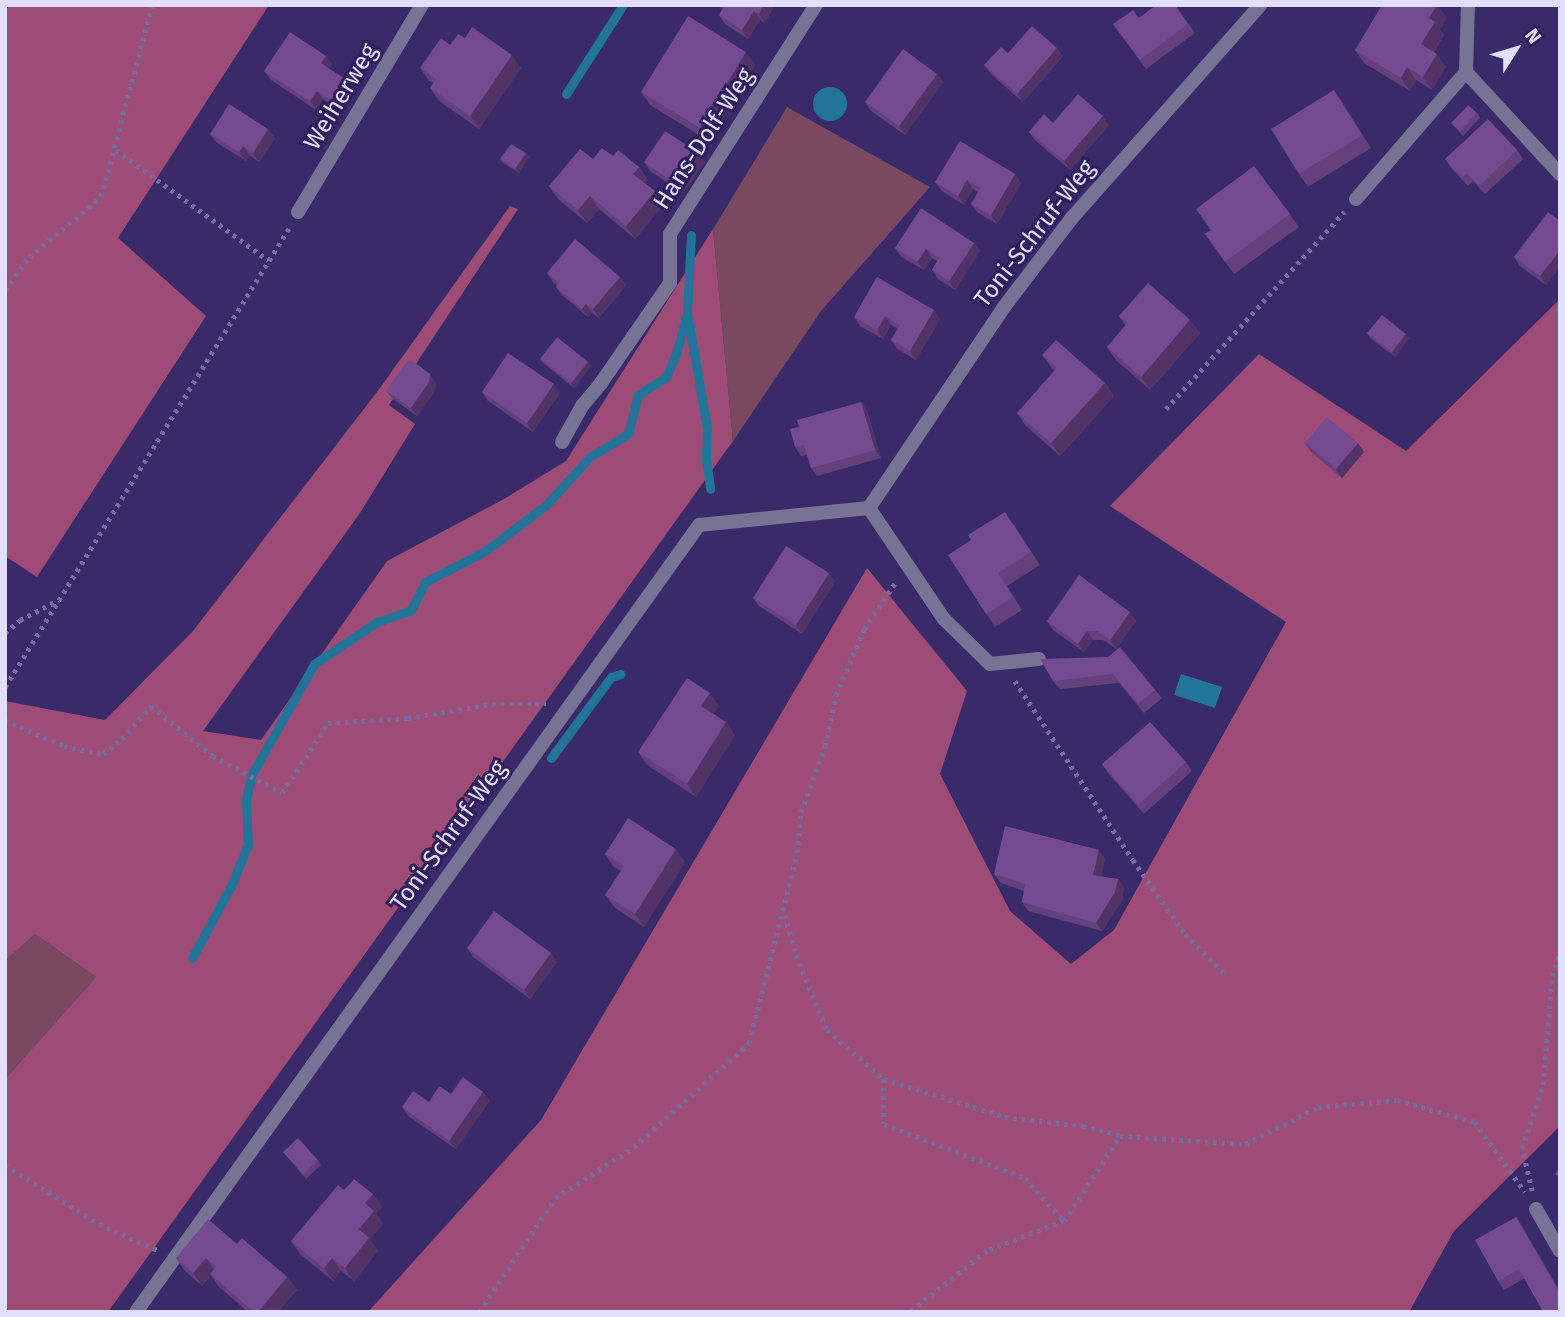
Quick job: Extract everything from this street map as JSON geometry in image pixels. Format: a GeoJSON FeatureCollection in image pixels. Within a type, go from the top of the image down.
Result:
{"type":"FeatureCollection","features":[{"type":"Feature","properties":{"kind":"street","name":"Weiherweg"},"geometry":{"type":"LineString","coordinates":[[299,212],[422,5]]}},
{"type":"Feature","properties":{"kind":"street","name":"Hans-Dolf-Weg"},"geometry":{"type":"LineString","coordinates":[[562,442],[582,406],[601,383],[670,282],[670,234],[816,5]]}},
{"type":"Feature","properties":{"kind":"street","name":"Toni-Schruf-Weg"},"geometry":{"type":"LineString","coordinates":[[136,1312],[699,525],[869,508],[1004,307],[1071,219],[1260,5]]}},
{"type":"Feature","properties":{"kind":"street"},"geometry":{"type":"LineString","coordinates":[[1356,199],[1466,72],[1468,5]]}},
{"type":"Feature","properties":{"kind":"street"},"geometry":{"type":"LineString","coordinates":[[1466,72],[1560,174]]}},
{"type":"Feature","properties":{"kind":"street"},"geometry":{"type":"LineString","coordinates":[[869,508],[944,619],[990,664],[1039,659]]}},
{"type":"Feature","properties":{"kind":"street"},"geometry":{"type":"LineString","coordinates":[[1536,1209],[1560,1251]]}},
{"type":"Feature","properties":{"kind":"path"},"geometry":{"type":"LineString","coordinates":[[5,290],[29,257],[101,197],[116,150],[138,50],[152,5]]}},
{"type":"Feature","properties":{"kind":"path"},"geometry":{"type":"LineString","coordinates":[[116,150],[268,260]]}},
{"type":"Feature","properties":{"kind":"path"},"geometry":{"type":"LineString","coordinates":[[1166,409],[1356,199]]}},
{"type":"Feature","properties":{"kind":"path"},"geometry":{"type":"LineString","coordinates":[[5,687],[299,212]]}},
{"type":"Feature","properties":{"kind":"path"},"geometry":{"type":"LineString","coordinates":[[479,1312],[555,1198],[634,1147],[749,1043],[797,853],[801,813],[825,746],[835,695],[864,629],[907,564]]}},
{"type":"Feature","properties":{"kind":"path"},"geometry":{"type":"LineString","coordinates":[[5,633],[20,620],[61,599]]}},
{"type":"Feature","properties":{"kind":"path"},"geometry":{"type":"LineString","coordinates":[[1003,663],[1185,934],[1227,976]]}},
{"type":"Feature","properties":{"kind":"path"},"geometry":{"type":"LineString","coordinates":[[5,720],[64,747],[103,754],[122,738],[151,706],[213,756],[282,793],[328,723],[408,718],[493,704],[571,704]]}},
{"type":"Feature","properties":{"kind":"path"},"geometry":{"type":"LineString","coordinates":[[782,906],[796,954],[827,1030],[884,1079],[1005,1117],[1083,1126],[1120,1136],[1245,1144],[1318,1107],[1397,1100],[1475,1122],[1536,1209]]}},
{"type":"Feature","properties":{"kind":"path"},"geometry":{"type":"LineString","coordinates":[[1536,1209],[1522,1149],[1543,1085],[1552,976],[1560,952]]}},
{"type":"Feature","properties":{"kind":"path"},"geometry":{"type":"LineString","coordinates":[[884,1079],[884,1124],[1025,1178],[1064,1221]]}},
{"type":"Feature","properties":{"kind":"path"},"geometry":{"type":"LineString","coordinates":[[910,1312],[987,1251],[1064,1221],[1120,1136]]}},
{"type":"Feature","properties":{"kind":"path"},"geometry":{"type":"LineString","coordinates":[[5,1165],[99,1224],[160,1252],[168,1242]]}},
{"type":"Feature","properties":{"kind":"shaded area"},"geometry":{"type":"Polygon","coordinates":[[[5,5],[269,5],[118,238],[206,316],[37,577],[5,556],[5,5]]]}},
{"type":"Feature","properties":{"kind":"shaded area"},"geometry":{"type":"Polygon","coordinates":[[[787,107],[930,187],[821,311],[733,441],[713,229],[787,107]]]}},
{"type":"Feature","properties":{"kind":"shaded area"},"geometry":{"type":"Polygon","coordinates":[[[510,206],[518,209],[389,405],[415,424],[360,513],[203,731],[261,740],[387,561],[504,499],[566,461],[713,229],[733,441],[108,1312],[5,1312],[5,1079],[96,977],[35,934],[5,961],[5,701],[105,720],[193,631],[380,388],[510,206]]]}},
{"type":"Feature","properties":{"kind":"shaded area"},"geometry":{"type":"Polygon","coordinates":[[[1560,299],[1560,1126],[1454,1231],[1409,1312],[368,1312],[541,1120],[867,568],[967,691],[940,774],[1010,911],[1071,964],[1114,930],[1286,622],[1110,506],[1259,354],[1406,451],[1560,299]]]}},
{"type":"Feature","properties":{"kind":"shaded area"},"geometry":{"type":"Polygon","coordinates":[[[35,934],[96,977],[5,1079],[5,961],[35,934]]]}},
{"type":"Feature","properties":{"kind":"water"},"geometry":{"type":"Polygon","coordinates":[[[830,87],[842,92],[847,104],[842,116],[830,121],[818,116],[813,104],[818,92],[830,87]]]}},
{"type":"Feature","properties":{"kind":"water"},"geometry":{"type":"Polygon","coordinates":[[[1181,674],[1222,687],[1215,708],[1174,695],[1181,674]]]}},
{"type":"Feature","properties":{"kind":"building"},"geometry":{"type":"Polygon","coordinates":[[[725,5],[764,5],[759,14],[754,11],[742,30],[719,15],[725,5]]]}},
{"type":"Feature","properties":{"kind":"building"},"geometry":{"type":"Polygon","coordinates":[[[1156,5],[1175,5],[1188,24],[1140,60],[1113,24],[1133,10],[1139,18],[1156,5]]]}},
{"type":"Feature","properties":{"kind":"building"},"geometry":{"type":"Polygon","coordinates":[[[1382,5],[1437,5],[1429,18],[1435,22],[1421,44],[1437,54],[1423,77],[1407,67],[1401,78],[1355,50],[1382,5]]]}},
{"type":"Feature","properties":{"kind":"building"},"geometry":{"type":"Polygon","coordinates":[[[688,16],[746,52],[700,128],[641,92],[688,16]]]}},
{"type":"Feature","properties":{"kind":"building"},"geometry":{"type":"Polygon","coordinates":[[[1032,26],[1057,48],[1017,94],[984,65],[1001,47],[1008,53],[1032,26]]]}},
{"type":"Feature","properties":{"kind":"building"},"geometry":{"type":"Polygon","coordinates":[[[472,27],[512,55],[470,116],[430,88],[436,79],[420,68],[441,38],[450,45],[458,34],[465,38],[472,27]]]}},
{"type":"Feature","properties":{"kind":"building"},"geometry":{"type":"Polygon","coordinates":[[[290,32],[326,56],[321,63],[345,79],[331,100],[317,91],[310,101],[264,71],[290,32]]]}},
{"type":"Feature","properties":{"kind":"building"},"geometry":{"type":"Polygon","coordinates":[[[903,49],[937,74],[899,126],[865,102],[903,49]]]}},
{"type":"Feature","properties":{"kind":"building"},"geometry":{"type":"Polygon","coordinates":[[[1334,90],[1362,135],[1299,174],[1271,129],[1334,90]]]}},
{"type":"Feature","properties":{"kind":"building"},"geometry":{"type":"Polygon","coordinates":[[[1078,94],[1103,116],[1064,161],[1029,132],[1044,114],[1053,123],[1078,94]]]}},
{"type":"Feature","properties":{"kind":"building"},"geometry":{"type":"Polygon","coordinates":[[[229,104],[268,129],[253,153],[243,146],[239,152],[210,134],[229,104]]]}},
{"type":"Feature","properties":{"kind":"building"},"geometry":{"type":"Polygon","coordinates":[[[1468,105],[1477,113],[1460,131],[1451,123],[1468,105]]]}},
{"type":"Feature","properties":{"kind":"building"},"geometry":{"type":"Polygon","coordinates":[[[1488,119],[1517,150],[1479,186],[1467,173],[1462,178],[1445,159],[1488,119]]]}},
{"type":"Feature","properties":{"kind":"building"},"geometry":{"type":"Polygon","coordinates":[[[665,131],[699,153],[677,185],[644,162],[665,131]]]}},
{"type":"Feature","properties":{"kind":"building"},"geometry":{"type":"Polygon","coordinates":[[[960,141],[1015,174],[991,215],[971,204],[981,188],[967,180],[958,196],[935,182],[960,141]]]}},
{"type":"Feature","properties":{"kind":"building"},"geometry":{"type":"Polygon","coordinates":[[[511,144],[526,153],[515,169],[500,159],[511,144]]]}},
{"type":"Feature","properties":{"kind":"building"},"geometry":{"type":"Polygon","coordinates":[[[602,148],[613,156],[618,150],[639,167],[633,174],[655,191],[626,226],[590,196],[578,210],[549,186],[580,149],[593,159],[602,148]]]}},
{"type":"Feature","properties":{"kind":"building"},"geometry":{"type":"Polygon","coordinates":[[[1254,166],[1290,214],[1225,262],[1205,234],[1211,230],[1196,209],[1254,166]]]}},
{"type":"Feature","properties":{"kind":"building"},"geometry":{"type":"Polygon","coordinates":[[[921,208],[974,243],[949,281],[932,270],[939,258],[926,249],[917,262],[895,248],[921,208]]]}},
{"type":"Feature","properties":{"kind":"building"},"geometry":{"type":"Polygon","coordinates":[[[1548,212],[1560,221],[1560,250],[1540,276],[1514,257],[1548,212]]]}},
{"type":"Feature","properties":{"kind":"building"},"geometry":{"type":"Polygon","coordinates":[[[575,239],[620,277],[593,309],[586,304],[582,309],[556,287],[559,283],[547,273],[575,239]]]}},
{"type":"Feature","properties":{"kind":"building"},"geometry":{"type":"Polygon","coordinates":[[[877,277],[934,310],[910,351],[891,340],[900,325],[885,316],[877,330],[854,317],[877,277]]]}},
{"type":"Feature","properties":{"kind":"building"},"geometry":{"type":"Polygon","coordinates":[[[1148,283],[1190,320],[1141,377],[1107,347],[1127,323],[1119,316],[1148,283]]]}},
{"type":"Feature","properties":{"kind":"building"},"geometry":{"type":"Polygon","coordinates":[[[1382,315],[1406,334],[1392,352],[1367,333],[1382,315]]]}},
{"type":"Feature","properties":{"kind":"building"},"geometry":{"type":"Polygon","coordinates":[[[557,337],[588,362],[571,383],[540,359],[557,337]]]}},
{"type":"Feature","properties":{"kind":"building"},"geometry":{"type":"Polygon","coordinates":[[[1056,340],[1105,383],[1051,443],[1017,413],[1057,368],[1042,355],[1056,340]]]}},
{"type":"Feature","properties":{"kind":"building"},"geometry":{"type":"Polygon","coordinates":[[[508,353],[554,384],[527,423],[482,392],[508,353]]]}},
{"type":"Feature","properties":{"kind":"building"},"geometry":{"type":"Polygon","coordinates":[[[407,361],[414,362],[430,374],[429,382],[411,408],[386,391],[407,361]]]}},
{"type":"Feature","properties":{"kind":"building"},"geometry":{"type":"Polygon","coordinates":[[[861,402],[875,450],[811,468],[804,445],[795,447],[790,429],[799,427],[797,420],[861,402]]]}},
{"type":"Feature","properties":{"kind":"building"},"geometry":{"type":"Polygon","coordinates":[[[1327,417],[1358,443],[1336,469],[1305,443],[1327,417]]]}},
{"type":"Feature","properties":{"kind":"building"},"geometry":{"type":"Polygon","coordinates":[[[1005,512],[1031,552],[998,573],[1013,597],[986,614],[948,555],[971,540],[968,535],[1005,512]]]}},
{"type":"Feature","properties":{"kind":"building"},"geometry":{"type":"Polygon","coordinates":[[[786,546],[829,573],[796,625],[753,598],[786,546]]]}},
{"type":"Feature","properties":{"kind":"building"},"geometry":{"type":"Polygon","coordinates":[[[1079,575],[1130,612],[1110,640],[1097,631],[1087,631],[1078,644],[1047,621],[1079,575]]]}},
{"type":"Feature","properties":{"kind":"building"},"geometry":{"type":"Polygon","coordinates":[[[1120,647],[1155,690],[1138,704],[1113,674],[1053,681],[1040,659],[1108,657],[1120,647]]]}},
{"type":"Feature","properties":{"kind":"building"},"geometry":{"type":"Polygon","coordinates":[[[687,678],[710,693],[701,706],[726,722],[687,784],[638,752],[687,678]]]}},
{"type":"Feature","properties":{"kind":"building"},"geometry":{"type":"Polygon","coordinates":[[[1150,722],[1186,762],[1138,805],[1102,764],[1150,722]]]}},
{"type":"Feature","properties":{"kind":"building"},"geometry":{"type":"Polygon","coordinates":[[[628,818],[676,849],[635,914],[605,895],[624,866],[605,854],[628,818]]]}},
{"type":"Feature","properties":{"kind":"building"},"geometry":{"type":"Polygon","coordinates":[[[1005,826],[1099,850],[1093,875],[1118,879],[1115,892],[1096,923],[1022,902],[1025,884],[994,874],[1005,826]]]}},
{"type":"Feature","properties":{"kind":"building"},"geometry":{"type":"Polygon","coordinates":[[[494,911],[551,953],[524,990],[467,948],[494,911]]]}},
{"type":"Feature","properties":{"kind":"building"},"geometry":{"type":"Polygon","coordinates":[[[463,1077],[483,1092],[449,1141],[402,1107],[413,1091],[429,1102],[439,1086],[451,1094],[463,1077]]]}},
{"type":"Feature","properties":{"kind":"building"},"geometry":{"type":"Polygon","coordinates":[[[298,1138],[318,1160],[303,1174],[283,1152],[298,1138]]]}},
{"type":"Feature","properties":{"kind":"building"},"geometry":{"type":"Polygon","coordinates":[[[354,1179],[373,1194],[365,1203],[374,1211],[359,1229],[369,1238],[345,1268],[332,1258],[324,1268],[291,1241],[338,1185],[344,1190],[354,1179]]]}},
{"type":"Feature","properties":{"kind":"building"},"geometry":{"type":"Polygon","coordinates":[[[1516,1217],[1560,1293],[1560,1312],[1543,1312],[1519,1269],[1498,1281],[1475,1240],[1516,1217]]]}},
{"type":"Feature","properties":{"kind":"building"},"geometry":{"type":"Polygon","coordinates":[[[208,1219],[237,1244],[242,1238],[287,1277],[258,1312],[254,1312],[210,1274],[216,1267],[206,1258],[193,1273],[176,1258],[208,1219]]]}},
{"type":"Feature","properties":{"kind":"waterway"},"geometry":{"type":"LineString","coordinates":[[566,94],[623,5]]}},
{"type":"Feature","properties":{"kind":"waterway"},"geometry":{"type":"LineString","coordinates":[[192,958],[232,884],[248,844],[246,800],[251,776],[314,664],[377,622],[411,610],[425,582],[485,551],[546,505],[590,457],[628,434],[638,395],[666,377],[677,351],[687,313],[691,235]]}},
{"type":"Feature","properties":{"kind":"waterway"},"geometry":{"type":"LineString","coordinates":[[688,318],[707,428],[706,459],[710,489]]}},
{"type":"Feature","properties":{"kind":"waterway"},"geometry":{"type":"LineString","coordinates":[[551,758],[611,677],[621,674]]}}]}
